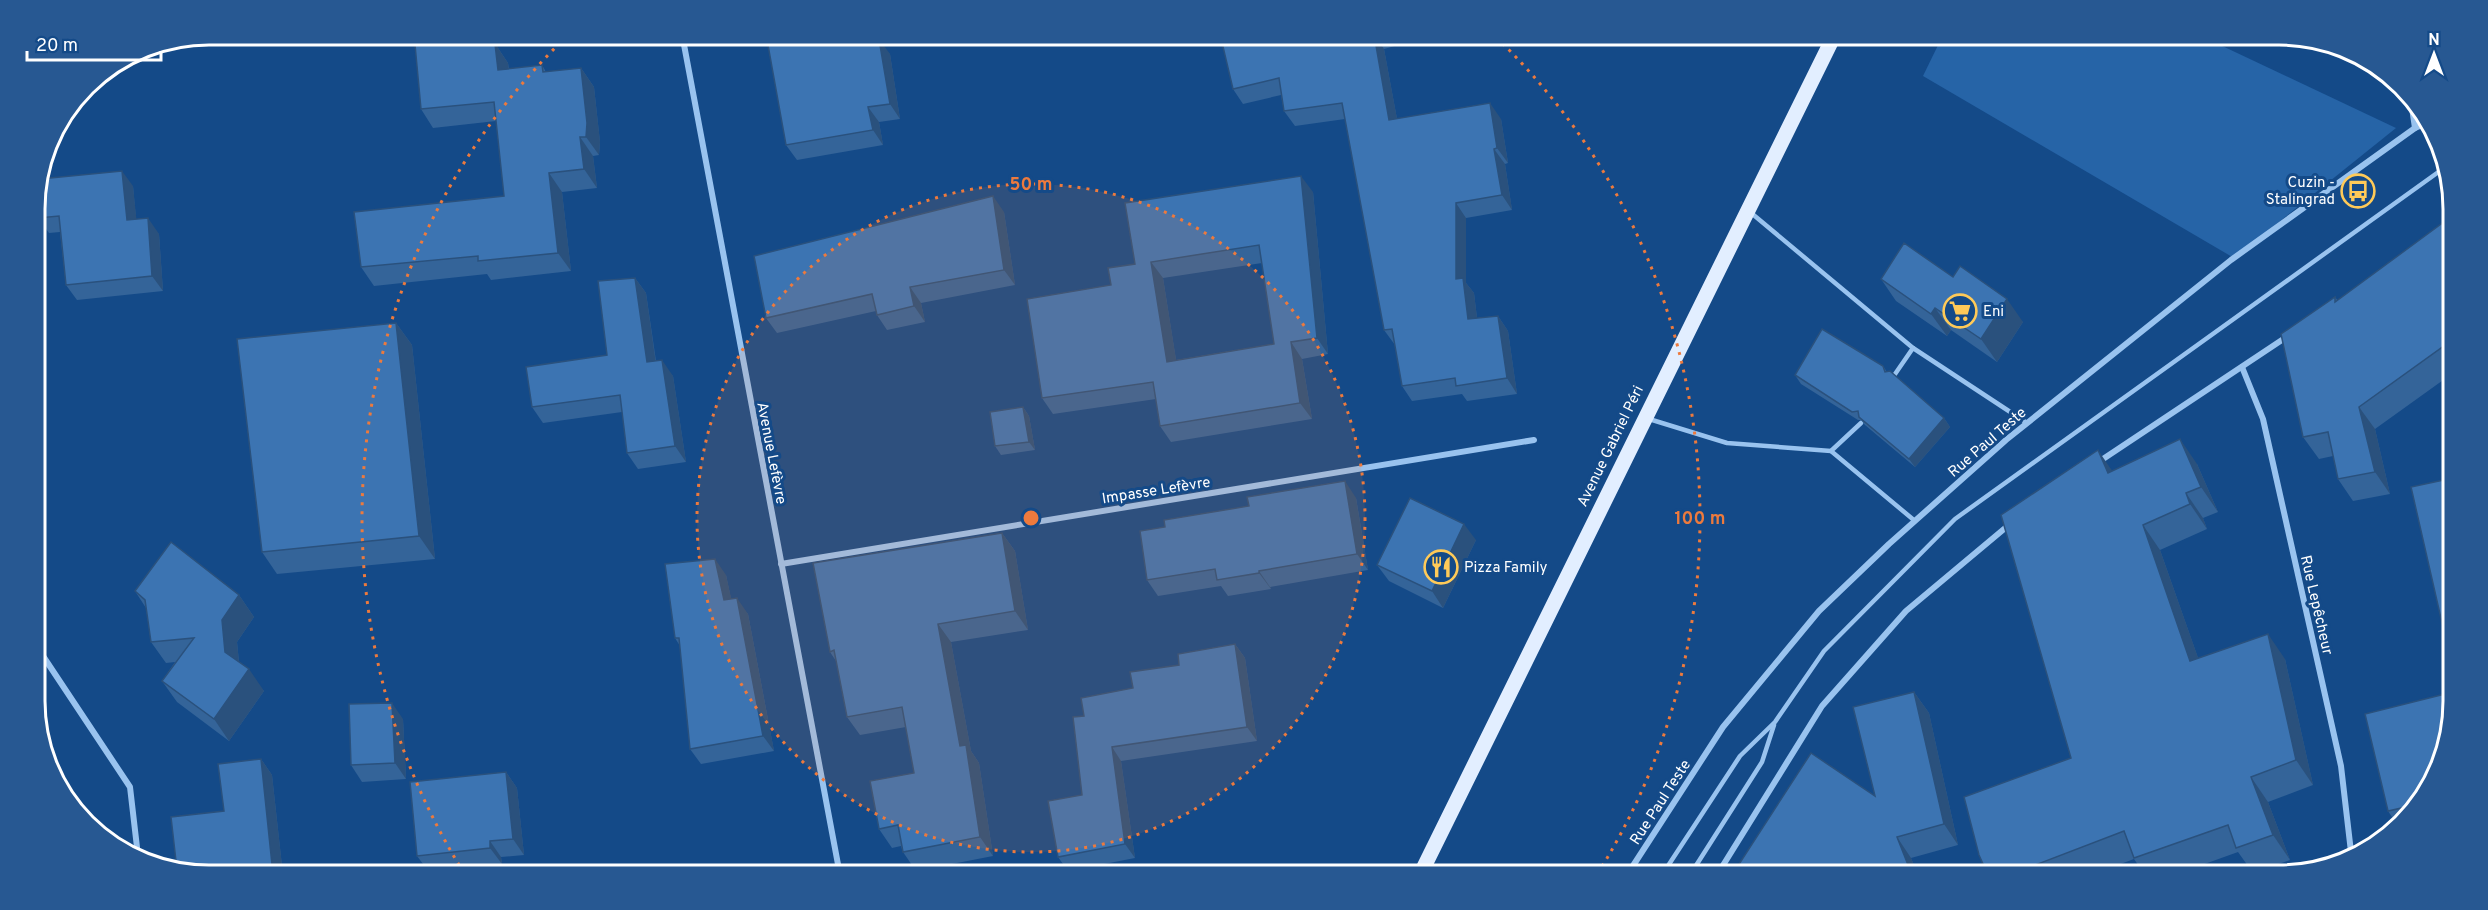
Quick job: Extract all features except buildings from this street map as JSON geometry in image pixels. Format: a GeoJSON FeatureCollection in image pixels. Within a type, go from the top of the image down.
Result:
{"type":"FeatureCollection","features":[{"type":"Feature","properties":{"kind":"main road","name":"Avenue Gabriel Péri"},"geometry":{"type":"LineString","coordinates":[[1425,865],[1830,45]]}},
{"type":"Feature","properties":{"kind":"street","name":"Avenue Lefèvre"},"geometry":{"type":"LineString","coordinates":[[684,45],[838,865]]}},
{"type":"Feature","properties":{"kind":"street"},"geometry":{"type":"LineString","coordinates":[[2413,116],[2415,128]]}},
{"type":"Feature","properties":{"kind":"street","name":"Rue Paul Teste"},"geometry":{"type":"LineString","coordinates":[[1633,865],[1723,727],[1819,611],[1914,521],[2027,423],[2231,260],[2420,126]]}},
{"type":"Feature","properties":{"kind":"street"},"geometry":{"type":"LineString","coordinates":[[2086,470],[2297,330]]}},
{"type":"Feature","properties":{"kind":"street","name":"Rue Lepêcheur"},"geometry":{"type":"LineString","coordinates":[[2242,367],[2263,419],[2342,766],[2351,848]]}},
{"type":"Feature","properties":{"kind":"street","name":"Impasse Lefèvre"},"geometry":{"type":"LineString","coordinates":[[781,564],[1534,440]]}},
{"type":"Feature","properties":{"kind":"street"},"geometry":{"type":"LineString","coordinates":[[1724,865],[1822,706],[1906,611],[2012,522]]}},
{"type":"Feature","properties":{"kind":"street"},"geometry":{"type":"LineString","coordinates":[[45,659],[130,788],[137,848]]}},
{"type":"Feature","properties":{"kind":"lane"},"geometry":{"type":"LineString","coordinates":[[1669,865],[1740,756],[1775,722],[1824,651],[1955,519],[2438,172]]}},
{"type":"Feature","properties":{"kind":"lane"},"geometry":{"type":"LineString","coordinates":[[1748,210],[1913,348],[2027,423]]}},
{"type":"Feature","properties":{"kind":"lane"},"geometry":{"type":"LineString","coordinates":[[1893,376],[1913,348]]}},
{"type":"Feature","properties":{"kind":"lane"},"geometry":{"type":"LineString","coordinates":[[1645,418],[1727,443],[1831,451],[1914,521]]}},
{"type":"Feature","properties":{"kind":"lane"},"geometry":{"type":"LineString","coordinates":[[1831,451],[1862,423]]}},
{"type":"Feature","properties":{"kind":"lane"},"geometry":{"type":"LineString","coordinates":[[1696,865],[1762,762],[1775,722]]}},
{"type":"Feature","properties":{"kind":"shaded area"},"geometry":{"type":"Polygon","coordinates":[[[1938,45],[2220,45],[2396,128],[2234,258],[1923,76],[1938,45]]]}},
{"type":"Feature","properties":{"kind":"place","name":"Cuzin - Stalingrad"},"geometry":{"type":"Point","coordinates":[2358,191]}},
{"type":"Feature","properties":{"kind":"place","name":"Eni"},"geometry":{"type":"Point","coordinates":[1960,311]}},
{"type":"Feature","properties":{"kind":"place","name":"Pizza Family"},"geometry":{"type":"Point","coordinates":[1441,567]}}]}
